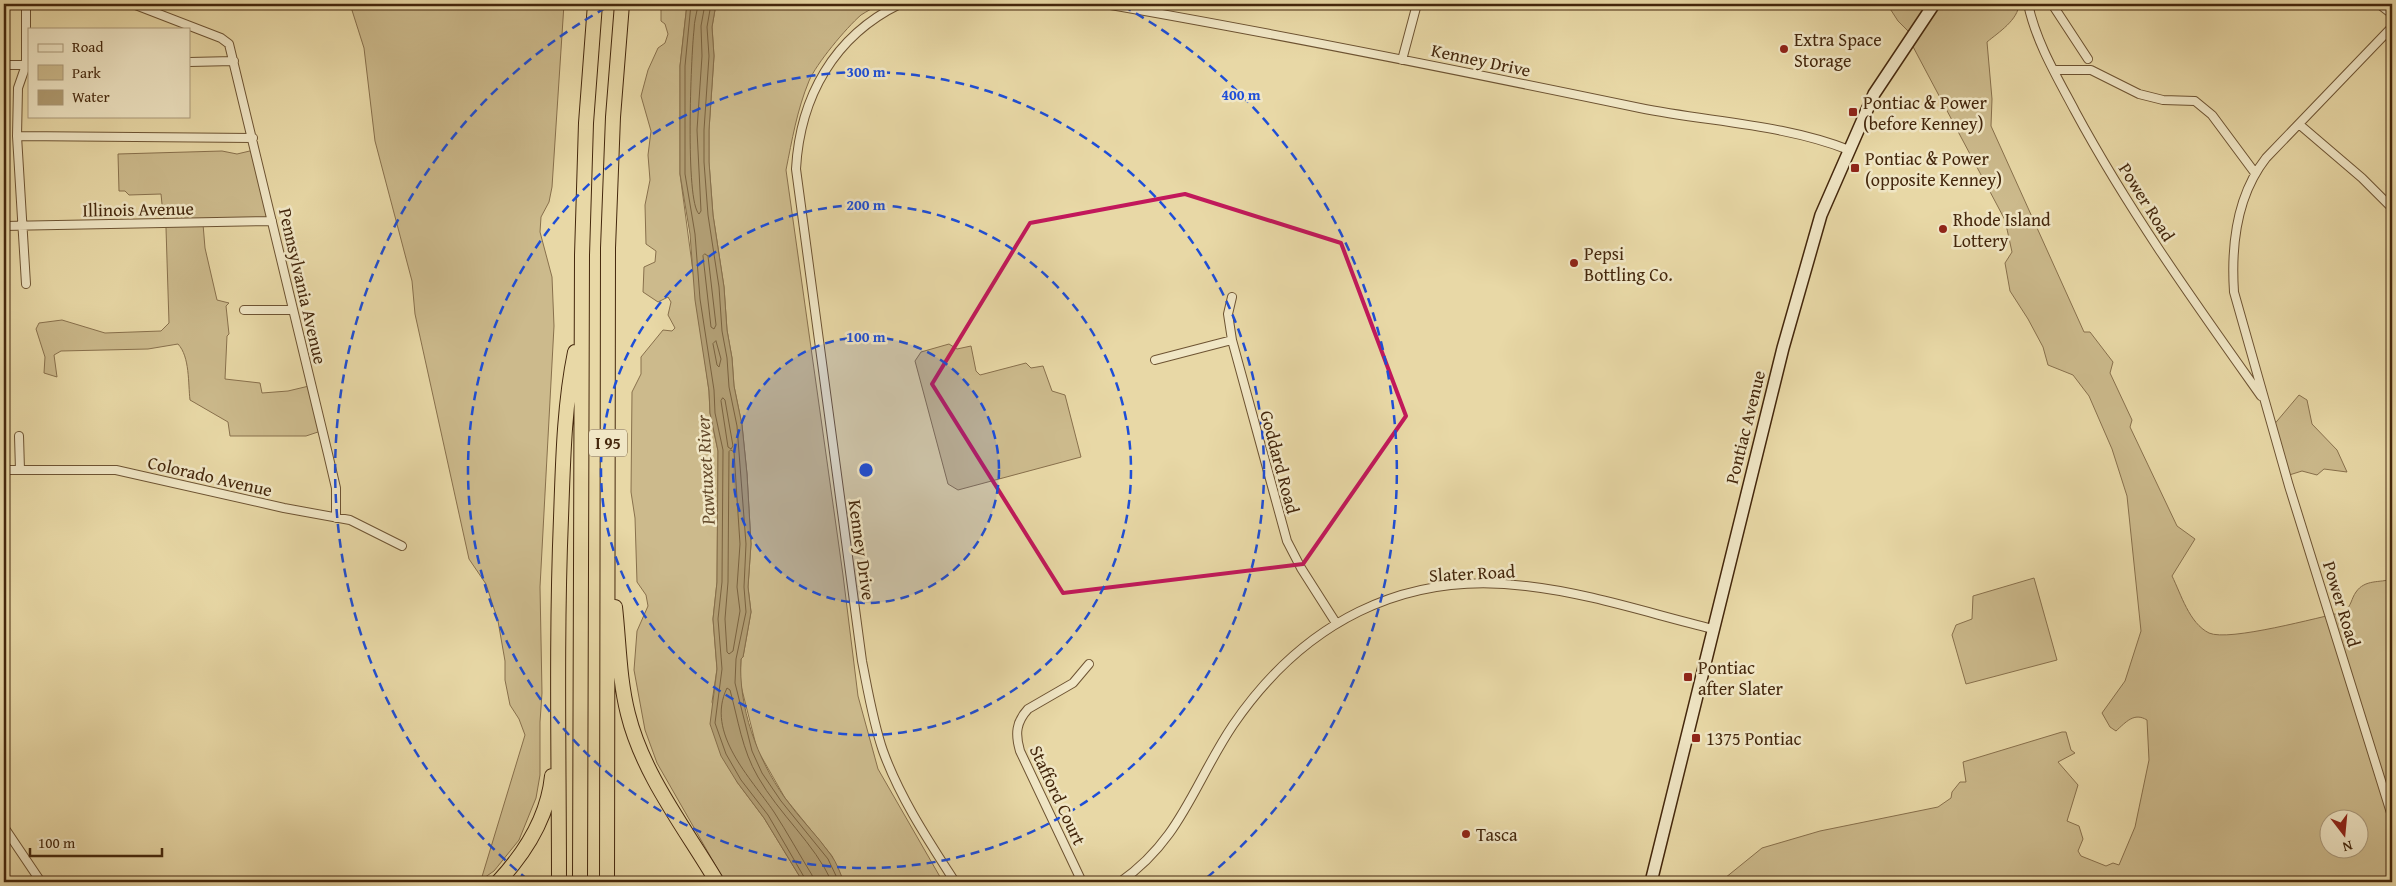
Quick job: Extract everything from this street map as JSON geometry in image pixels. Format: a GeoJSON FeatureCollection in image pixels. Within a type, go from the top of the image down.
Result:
{"type":"FeatureCollection","features":[{"type":"Feature","properties":{"kind":"highway","name":"I 95"},"geometry":{"type":"LineString","coordinates":[[580,882],[584,158],[595,4]]}},
{"type":"Feature","properties":{"kind":"highway","name":"I 95"},"geometry":{"type":"LineString","coordinates":[[607,882],[609,215],[622,4]]}},
{"type":"Feature","properties":{"kind":"highway"},"geometry":{"type":"LineString","coordinates":[[559,882],[556,715],[558,600],[565,432],[569,384],[582,319]]}},
{"type":"Feature","properties":{"kind":"highway"},"geometry":{"type":"LineString","coordinates":[[608,521],[626,706],[642,756],[717,882]]}},
{"type":"Feature","properties":{"kind":"highway"},"geometry":{"type":"LineString","coordinates":[[498,882],[523,850],[545,807],[552,781],[556,715]]}},
{"type":"Feature","properties":{"kind":"highway"},"geometry":{"type":"LineString","coordinates":[[668,802],[697,858],[706,882]]}},
{"type":"Feature","properties":{"kind":"main road","name":"Pontiac Avenue"},"geometry":{"type":"LineString","coordinates":[[1650,882],[1809,253],[1825,203],[1874,94],[1932,7]]}},
{"type":"Feature","properties":{"kind":"street"},"geometry":{"type":"LineString","coordinates":[[26,4],[27,65],[18,88],[17,136],[26,284]]}},
{"type":"Feature","properties":{"kind":"street","name":"Pennsylvania Avenue"},"geometry":{"type":"LineString","coordinates":[[133,4],[222,38],[229,44],[336,488],[336,518]]}},
{"type":"Feature","properties":{"kind":"street","name":"Kenney Drive"},"geometry":{"type":"LineString","coordinates":[[900,4],[873,19],[851,37],[824,71],[805,110],[800,129],[796,169],[854,603],[869,699],[883,750],[895,779],[915,819],[955,882]]}},
{"type":"Feature","properties":{"kind":"street","name":"Kenney Drive"},"geometry":{"type":"LineString","coordinates":[[1105,4],[1402,60],[1648,110],[1770,130],[1830,142],[1849,150]]}},
{"type":"Feature","properties":{"kind":"street"},"geometry":{"type":"LineString","coordinates":[[1402,60],[1417,4]]}},
{"type":"Feature","properties":{"kind":"street","name":"Power Road"},"geometry":{"type":"LineString","coordinates":[[2028,4],[2036,29],[2054,70],[2122,192],[2179,280],[2265,402]]}},
{"type":"Feature","properties":{"kind":"street"},"geometry":{"type":"LineString","coordinates":[[2052,4],[2088,58]]}},
{"type":"Feature","properties":{"kind":"street"},"geometry":{"type":"LineString","coordinates":[[2380,4],[2392,14]]}},
{"type":"Feature","properties":{"kind":"street","name":"Power Road"},"geometry":{"type":"LineString","coordinates":[[2392,27],[2300,125],[2266,158],[2255,173],[2244,197],[2237,230],[2233,276],[2234,292],[2265,402],[2392,816]]}},
{"type":"Feature","properties":{"kind":"street"},"geometry":{"type":"LineString","coordinates":[[190,62],[234,61]]}},
{"type":"Feature","properties":{"kind":"street"},"geometry":{"type":"LineString","coordinates":[[4,65],[27,65]]}},
{"type":"Feature","properties":{"kind":"street"},"geometry":{"type":"LineString","coordinates":[[2054,70],[2091,70],[2139,94],[2164,100],[2195,101],[2212,115],[2255,173]]}},
{"type":"Feature","properties":{"kind":"street"},"geometry":{"type":"LineString","coordinates":[[2300,125],[2362,178],[2392,208]]}},
{"type":"Feature","properties":{"kind":"street"},"geometry":{"type":"LineString","coordinates":[[17,136],[253,138]]}},
{"type":"Feature","properties":{"kind":"street","name":"Illinois Avenue"},"geometry":{"type":"LineString","coordinates":[[4,226],[272,221]]}},
{"type":"Feature","properties":{"kind":"street","name":"Goddard Road"},"geometry":{"type":"LineString","coordinates":[[1232,297],[1228,314],[1232,340],[1287,541],[1301,568],[1336,623]]}},
{"type":"Feature","properties":{"kind":"street"},"geometry":{"type":"LineString","coordinates":[[244,310],[293,310]]}},
{"type":"Feature","properties":{"kind":"street"},"geometry":{"type":"LineString","coordinates":[[1155,360],[1232,340]]}},
{"type":"Feature","properties":{"kind":"street"},"geometry":{"type":"LineString","coordinates":[[19,436],[20,470]]}},
{"type":"Feature","properties":{"kind":"street","name":"Colorado Avenue"},"geometry":{"type":"LineString","coordinates":[[4,470],[116,470],[350,520],[402,546]]}},
{"type":"Feature","properties":{"kind":"street","name":"Slater Road"},"geometry":{"type":"LineString","coordinates":[[1120,882],[1150,858],[1172,830],[1193,797],[1219,747],[1260,689],[1293,654],[1336,623],[1372,606],[1414,591],[1449,585],[1506,584],[1563,592],[1713,629]]}},
{"type":"Feature","properties":{"kind":"street","name":"Stafford Court"},"geometry":{"type":"LineString","coordinates":[[1082,882],[1020,751],[1016,730],[1028,709],[1073,683],[1089,664]]}},
{"type":"Feature","properties":{"kind":"street"},"geometry":{"type":"LineString","coordinates":[[4,827],[41,882]]}},
{"type":"Feature","properties":{"kind":"highlighted area"},"geometry":{"type":"Polygon","coordinates":[[[1185,194],[1341,243],[1406,416],[1303,564],[1063,593],[932,384],[1030,223],[1185,194]]]}},
{"type":"Feature","properties":{"kind":"green space"},"geometry":{"type":"Polygon","coordinates":[[[350,4],[564,4],[552,187],[549,202],[541,217],[540,232],[552,277],[554,326],[540,587],[542,693],[540,775],[536,798],[519,840],[494,871],[481,880],[525,735],[519,719],[510,705],[498,621],[486,584],[469,559],[415,314],[412,281],[375,141],[364,48],[350,4]]]}},
{"type":"Feature","properties":{"kind":"green space"},"geometry":{"type":"Polygon","coordinates":[[[661,4],[687,4],[680,66],[680,174],[709,391],[710,413],[718,451],[717,582],[713,619],[717,669],[712,702],[737,782],[764,818],[803,882],[725,882],[657,763],[645,730],[634,670],[637,631],[648,606],[646,595],[637,582],[635,518],[631,492],[632,392],[641,374],[641,357],[663,330],[672,331],[675,328],[668,315],[671,302],[668,297],[658,302],[643,292],[644,267],[655,262],[656,251],[646,244],[645,205],[650,180],[648,155],[651,131],[641,96],[648,70],[658,48],[665,43],[668,34],[665,24],[661,21],[661,4]]]}},
{"type":"Feature","properties":{"kind":"green space"},"geometry":{"type":"Polygon","coordinates":[[[716,4],[881,4],[861,15],[832,46],[818,65],[809,81],[798,114],[786,170],[843,575],[858,696],[878,769],[943,882],[844,882],[832,856],[785,798],[757,749],[740,682],[741,659],[743,657],[751,612],[748,587],[751,544],[747,474],[742,425],[734,386],[727,330],[724,287],[713,215],[709,162],[709,130],[714,56],[712,27],[716,4]]]}},
{"type":"Feature","properties":{"kind":"green space"},"geometry":{"type":"Polygon","coordinates":[[[1887,4],[2019,4],[2012,20],[1987,42],[1992,99],[1991,126],[2084,332],[2090,332],[2113,362],[2110,373],[2132,420],[2130,427],[2177,526],[2195,539],[2172,576],[2186,607],[2196,622],[2209,633],[2220,635],[2254,632],[2296,623],[2344,612],[2349,607],[2356,592],[2364,585],[2392,579],[2392,803],[2389,804],[2392,818],[2392,882],[1724,882],[1725,878],[1762,848],[1820,831],[1938,807],[1951,798],[1952,792],[1960,782],[1966,782],[1963,762],[2062,732],[2066,732],[2071,750],[2075,753],[2058,762],[2078,785],[2067,821],[2079,826],[2083,839],[2078,851],[2081,856],[2106,866],[2113,863],[2119,865],[2135,827],[2149,760],[2147,720],[2138,717],[2130,719],[2116,731],[2110,727],[2102,713],[2125,681],[2141,631],[2127,496],[2112,449],[2089,396],[2073,375],[2048,365],[2043,347],[2010,291],[2005,263],[2012,252],[2005,220],[1910,41],[1911,34],[1898,21],[1887,4]]]}},
{"type":"Feature","properties":{"kind":"green space"},"geometry":{"type":"Polygon","coordinates":[[[254,150],[271,220],[203,224],[205,248],[217,300],[229,303],[226,306],[229,334],[227,336],[225,379],[260,383],[262,393],[288,391],[309,386],[321,431],[306,436],[230,436],[228,422],[190,400],[187,363],[178,344],[148,349],[61,351],[54,355],[57,377],[44,373],[45,357],[36,329],[39,323],[62,320],[105,333],[161,331],[169,323],[166,228],[161,194],[129,195],[125,191],[119,191],[118,154],[222,151],[237,154],[254,150]]]}},
{"type":"Feature","properties":{"kind":"green space"},"geometry":{"type":"Polygon","coordinates":[[[949,344],[957,349],[971,346],[976,371],[980,375],[1026,363],[1031,368],[1043,366],[1052,391],[1065,395],[1081,457],[958,490],[948,484],[915,361],[921,352],[949,344]]]}},
{"type":"Feature","properties":{"kind":"green space"},"geometry":{"type":"Polygon","coordinates":[[[2299,395],[2307,400],[2312,424],[2337,450],[2347,472],[2324,469],[2317,475],[2302,471],[2286,476],[2272,427],[2299,395]]]}},
{"type":"Feature","properties":{"kind":"green space"},"geometry":{"type":"Polygon","coordinates":[[[2034,578],[2057,660],[1966,684],[1952,635],[1956,625],[1972,619],[1973,596],[2034,578]]]}},
{"type":"Feature","properties":{"kind":"water"},"geometry":{"type":"Polygon","coordinates":[[[687,4],[716,4],[712,27],[714,56],[709,130],[709,162],[713,215],[724,287],[727,330],[734,386],[742,425],[747,474],[751,544],[748,587],[751,612],[743,657],[741,659],[741,677],[746,713],[758,749],[775,783],[796,813],[833,858],[844,882],[803,882],[764,818],[737,782],[721,756],[710,724],[717,669],[713,619],[717,582],[718,451],[710,413],[709,391],[695,300],[690,234],[680,174],[680,66],[687,4]]]}},
{"type":"Feature","properties":{"kind":"place","name":"Extra Space Storage"},"geometry":{"type":"Point","coordinates":[1784,49]}},
{"type":"Feature","properties":{"kind":"place","name":"Pontiac & Power (before Kenney)"},"geometry":{"type":"Point","coordinates":[1853,112]}},
{"type":"Feature","properties":{"kind":"place","name":"Pontiac & Power (opposite Kenney)"},"geometry":{"type":"Point","coordinates":[1855,168]}},
{"type":"Feature","properties":{"kind":"place","name":"Rhode Island Lottery"},"geometry":{"type":"Point","coordinates":[1943,229]}},
{"type":"Feature","properties":{"kind":"place","name":"Pepsi Bottling Co."},"geometry":{"type":"Point","coordinates":[1574,263]}},
{"type":"Feature","properties":{"kind":"place","name":"Pontiac after Slater"},"geometry":{"type":"Point","coordinates":[1688,677]}},
{"type":"Feature","properties":{"kind":"place","name":"1375 Pontiac"},"geometry":{"type":"Point","coordinates":[1696,738]}},
{"type":"Feature","properties":{"kind":"place","name":"Tasca"},"geometry":{"type":"Point","coordinates":[1466,834]}},
{"type":"Feature","properties":{"kind":"water label","name":"Pawtuxet River"},"geometry":{"type":"Point","coordinates":[705,470]}}]}
